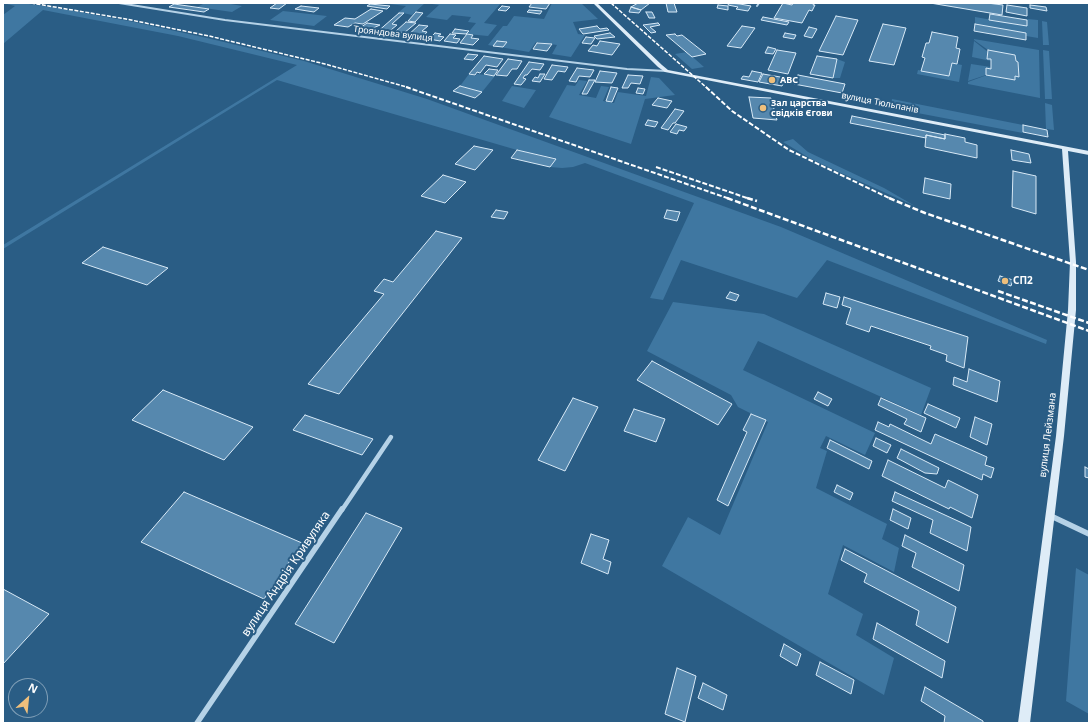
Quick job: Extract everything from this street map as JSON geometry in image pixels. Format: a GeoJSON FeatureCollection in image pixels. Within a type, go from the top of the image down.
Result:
{"type":"FeatureCollection","features":[{"type":"Feature","properties":{"kind":"street","name":"Трояндова вулиця"},"geometry":{"type":"LineString","coordinates":[[119,3],[225,20],[627,69],[667,71]]}},
{"type":"Feature","properties":{"kind":"street"},"geometry":{"type":"LineString","coordinates":[[595,3],[667,71]]}},
{"type":"Feature","properties":{"kind":"street","name":"вулиця Тюльпанів"},"geometry":{"type":"LineString","coordinates":[[667,71],[1089,154]]}},
{"type":"Feature","properties":{"kind":"street","name":"вулиця Лейзмана"},"geometry":{"type":"LineString","coordinates":[[1024,723],[1060,436],[1072,310],[1073,262],[1065,149]]}},
{"type":"Feature","properties":{"kind":"street","name":"вулиця Андрія Кривуляка"},"geometry":{"type":"LineString","coordinates":[[197,723],[391,437]]}},
{"type":"Feature","properties":{"kind":"street"},"geometry":{"type":"LineString","coordinates":[[1049,516],[1089,534]]}},
{"type":"Feature","properties":{"kind":"shaded area"},"geometry":{"type":"Polygon","coordinates":[[[3,3],[22,3],[57,8],[134,22],[207,38],[304,61],[427,99],[781,227],[1047,340],[1046,344],[827,260],[797,298],[681,260],[663,300],[650,298],[694,203],[585,163],[573,167],[550,167],[555,158],[517,150],[277,80],[3,249],[3,245],[297,65],[178,36],[43,10],[3,44],[3,15],[15,6],[3,3]]]}},
{"type":"Feature","properties":{"kind":"shaded area"},"geometry":{"type":"Polygon","coordinates":[[[205,3],[232,3],[231,4],[242,6],[232,12],[197,7],[205,3]]]}},
{"type":"Feature","properties":{"kind":"shaded area"},"geometry":{"type":"Polygon","coordinates":[[[381,3],[425,3],[412,15],[399,12],[406,6],[381,3]]]}},
{"type":"Feature","properties":{"kind":"shaded area"},"geometry":{"type":"Polygon","coordinates":[[[425,3],[501,3],[484,23],[497,25],[488,36],[467,34],[476,23],[468,22],[471,17],[452,15],[447,20],[426,17],[439,5],[425,3]]]}},
{"type":"Feature","properties":{"kind":"shaded area"},"geometry":{"type":"Polygon","coordinates":[[[552,3],[581,3],[598,19],[573,22],[578,34],[585,35],[571,57],[552,54],[557,45],[536,42],[529,52],[488,45],[503,26],[507,26],[514,16],[544,19],[552,3]]]}},
{"type":"Feature","properties":{"kind":"shaded area"},"geometry":{"type":"Polygon","coordinates":[[[283,11],[327,16],[314,26],[270,20],[283,11]]]}},
{"type":"Feature","properties":{"kind":"shaded area"},"geometry":{"type":"Polygon","coordinates":[[[975,17],[1027,26],[1027,19],[1038,20],[1038,38],[1026,36],[1026,33],[975,24],[975,17]]]}},
{"type":"Feature","properties":{"kind":"shaded area"},"geometry":{"type":"Polygon","coordinates":[[[1042,21],[1047,22],[1049,45],[1043,45],[1042,21]]]}},
{"type":"Feature","properties":{"kind":"shaded area"},"geometry":{"type":"Polygon","coordinates":[[[974,39],[1039,50],[1040,98],[968,84],[968,82],[987,75],[1014,80],[1015,76],[1019,77],[1018,62],[1016,61],[1015,55],[988,50],[974,39]]]}},
{"type":"Feature","properties":{"kind":"shaded area"},"geometry":{"type":"Polygon","coordinates":[[[974,41],[988,52],[987,59],[991,59],[991,61],[972,57],[974,41]]]}},
{"type":"Feature","properties":{"kind":"shaded area"},"geometry":{"type":"Polygon","coordinates":[[[1043,50],[1049,51],[1052,99],[1045,99],[1043,50]]]}},
{"type":"Feature","properties":{"kind":"shaded area"},"geometry":{"type":"Polygon","coordinates":[[[687,52],[704,67],[692,69],[675,54],[687,52]]]}},
{"type":"Feature","properties":{"kind":"shaded area"},"geometry":{"type":"Polygon","coordinates":[[[837,59],[845,62],[840,78],[833,78],[837,59]]]}},
{"type":"Feature","properties":{"kind":"shaded area"},"geometry":{"type":"Polygon","coordinates":[[[952,63],[962,65],[959,82],[917,74],[918,70],[949,76],[952,63]]]}},
{"type":"Feature","properties":{"kind":"shaded area"},"geometry":{"type":"Polygon","coordinates":[[[971,64],[991,67],[991,69],[986,69],[986,75],[968,81],[971,64]]]}},
{"type":"Feature","properties":{"kind":"shaded area"},"geometry":{"type":"Polygon","coordinates":[[[469,74],[475,76],[477,74],[495,76],[482,92],[460,86],[469,74]]]}},
{"type":"Feature","properties":{"kind":"shaded area"},"geometry":{"type":"Polygon","coordinates":[[[651,77],[659,78],[675,95],[645,99],[631,144],[549,117],[567,85],[575,86],[579,80],[587,81],[579,95],[596,98],[601,86],[609,87],[603,101],[614,103],[618,92],[646,96],[651,77]]]}},
{"type":"Feature","properties":{"kind":"shaded area"},"geometry":{"type":"Polygon","coordinates":[[[512,86],[536,90],[524,108],[502,101],[512,86]]]}},
{"type":"Feature","properties":{"kind":"shaded area"},"geometry":{"type":"Polygon","coordinates":[[[892,99],[1023,125],[1023,133],[891,108],[892,99]]]}},
{"type":"Feature","properties":{"kind":"shaded area"},"geometry":{"type":"Polygon","coordinates":[[[1045,103],[1052,105],[1054,130],[1046,129],[1045,103]]]}},
{"type":"Feature","properties":{"kind":"shaded area"},"geometry":{"type":"Polygon","coordinates":[[[793,139],[808,152],[884,188],[915,206],[811,159],[783,142],[793,139]]]}},
{"type":"Feature","properties":{"kind":"shaded area"},"geometry":{"type":"Polygon","coordinates":[[[673,302],[764,314],[931,388],[921,415],[758,341],[743,370],[875,433],[865,455],[826,436],[820,448],[827,451],[816,488],[887,524],[882,539],[899,548],[894,572],[843,545],[828,594],[863,614],[856,635],[894,658],[884,695],[662,566],[688,517],[720,535],[768,422],[738,407],[731,395],[647,351],[673,302]]]}},
{"type":"Feature","properties":{"kind":"shaded area"},"geometry":{"type":"Polygon","coordinates":[[[1076,568],[1089,575],[1089,714],[1066,701],[1076,568]]]}},
{"type":"Feature","properties":{"kind":"building"},"geometry":{"type":"Polygon","coordinates":[[[277,3],[287,3],[279,9],[270,8],[277,3]]]}},
{"type":"Feature","properties":{"kind":"building"},"geometry":{"type":"Polygon","coordinates":[[[532,3],[550,3],[546,9],[529,7],[532,3]]]}},
{"type":"Feature","properties":{"kind":"building"},"geometry":{"type":"Polygon","coordinates":[[[638,3],[650,3],[641,10],[631,7],[638,3]]]}},
{"type":"Feature","properties":{"kind":"building"},"geometry":{"type":"Polygon","coordinates":[[[666,3],[674,3],[677,12],[668,12],[666,3]]]}},
{"type":"Feature","properties":{"kind":"building"},"geometry":{"type":"Polygon","coordinates":[[[729,3],[751,6],[748,11],[736,9],[738,7],[728,5],[729,3]]]}},
{"type":"Feature","properties":{"kind":"building"},"geometry":{"type":"Polygon","coordinates":[[[783,3],[792,5],[793,3],[814,3],[813,5],[815,5],[812,11],[809,10],[802,23],[774,18],[783,3]]]}},
{"type":"Feature","properties":{"kind":"building"},"geometry":{"type":"Polygon","coordinates":[[[930,3],[987,3],[1003,5],[1002,15],[930,3]]]}},
{"type":"Feature","properties":{"kind":"building"},"geometry":{"type":"Polygon","coordinates":[[[174,4],[209,9],[204,12],[169,7],[174,4]]]}},
{"type":"Feature","properties":{"kind":"building"},"geometry":{"type":"Polygon","coordinates":[[[370,4],[390,6],[387,9],[367,6],[370,4]]]}},
{"type":"Feature","properties":{"kind":"building"},"geometry":{"type":"Polygon","coordinates":[[[718,5],[728,6],[728,10],[717,8],[718,5]]]}},
{"type":"Feature","properties":{"kind":"building"},"geometry":{"type":"Polygon","coordinates":[[[1007,5],[1027,8],[1027,16],[1006,12],[1007,5]]]}},
{"type":"Feature","properties":{"kind":"building"},"geometry":{"type":"Polygon","coordinates":[[[1030,5],[1046,7],[1047,11],[1030,8],[1030,5]]]}},
{"type":"Feature","properties":{"kind":"building"},"geometry":{"type":"Polygon","coordinates":[[[301,6],[319,8],[314,12],[295,9],[301,6]]]}},
{"type":"Feature","properties":{"kind":"building"},"geometry":{"type":"Polygon","coordinates":[[[502,6],[510,7],[506,11],[498,10],[502,6]]]}},
{"type":"Feature","properties":{"kind":"building"},"geometry":{"type":"Polygon","coordinates":[[[631,7],[641,10],[639,13],[629,12],[631,7]]]}},
{"type":"Feature","properties":{"kind":"building"},"geometry":{"type":"Polygon","coordinates":[[[371,9],[383,11],[363,24],[355,23],[348,27],[334,25],[345,18],[355,19],[371,9]]]}},
{"type":"Feature","properties":{"kind":"building"},"geometry":{"type":"Polygon","coordinates":[[[529,10],[542,11],[540,14],[527,12],[529,10]]]}},
{"type":"Feature","properties":{"kind":"building"},"geometry":{"type":"Polygon","coordinates":[[[416,12],[423,13],[415,22],[408,21],[416,12]]]}},
{"type":"Feature","properties":{"kind":"building"},"geometry":{"type":"Polygon","coordinates":[[[646,12],[652,12],[655,18],[649,18],[646,12]]]}},
{"type":"Feature","properties":{"kind":"building"},"geometry":{"type":"Polygon","coordinates":[[[399,13],[404,13],[392,24],[397,25],[386,34],[376,33],[399,13]]]}},
{"type":"Feature","properties":{"kind":"building"},"geometry":{"type":"Polygon","coordinates":[[[990,14],[1027,20],[1027,26],[989,20],[990,14]]]}},
{"type":"Feature","properties":{"kind":"building"},"geometry":{"type":"Polygon","coordinates":[[[836,16],[858,20],[843,55],[819,51],[836,16]]]}},
{"type":"Feature","properties":{"kind":"building"},"geometry":{"type":"Polygon","coordinates":[[[763,17],[789,22],[787,25],[761,20],[763,17]]]}},
{"type":"Feature","properties":{"kind":"building"},"geometry":{"type":"Polygon","coordinates":[[[406,22],[416,23],[404,33],[395,32],[406,22]]]}},
{"type":"Feature","properties":{"kind":"building"},"geometry":{"type":"Polygon","coordinates":[[[367,23],[380,25],[371,29],[360,28],[367,23]]]}},
{"type":"Feature","properties":{"kind":"building"},"geometry":{"type":"Polygon","coordinates":[[[658,23],[660,25],[650,27],[656,32],[651,33],[643,25],[658,23]]]}},
{"type":"Feature","properties":{"kind":"building"},"geometry":{"type":"Polygon","coordinates":[[[883,24],[906,28],[894,65],[869,61],[883,24]]]}},
{"type":"Feature","properties":{"kind":"building"},"geometry":{"type":"Polygon","coordinates":[[[975,24],[1026,33],[1026,40],[974,31],[975,24]]]}},
{"type":"Feature","properties":{"kind":"building"},"geometry":{"type":"Polygon","coordinates":[[[419,25],[428,26],[422,31],[427,32],[421,39],[406,37],[419,25]]]}},
{"type":"Feature","properties":{"kind":"building"},"geometry":{"type":"Polygon","coordinates":[[[597,26],[600,29],[607,28],[609,30],[583,34],[579,29],[597,26]]]}},
{"type":"Feature","properties":{"kind":"building"},"geometry":{"type":"Polygon","coordinates":[[[742,26],[755,28],[741,48],[727,46],[742,26]]]}},
{"type":"Feature","properties":{"kind":"building"},"geometry":{"type":"Polygon","coordinates":[[[809,27],[817,29],[812,38],[804,36],[809,27]]]}},
{"type":"Feature","properties":{"kind":"building"},"geometry":{"type":"Polygon","coordinates":[[[455,29],[469,31],[466,34],[452,33],[455,29]]]}},
{"type":"Feature","properties":{"kind":"building"},"geometry":{"type":"Polygon","coordinates":[[[932,32],[958,37],[956,48],[960,49],[957,64],[952,63],[949,76],[921,71],[925,58],[922,57],[926,43],[929,43],[932,32]]]}},
{"type":"Feature","properties":{"kind":"building"},"geometry":{"type":"Polygon","coordinates":[[[435,33],[441,34],[438,36],[444,37],[440,41],[429,39],[435,33]]]}},
{"type":"Feature","properties":{"kind":"building"},"geometry":{"type":"Polygon","coordinates":[[[610,33],[615,37],[597,39],[594,36],[610,33]]]}},
{"type":"Feature","properties":{"kind":"building"},"geometry":{"type":"Polygon","coordinates":[[[785,33],[796,35],[794,39],[783,37],[785,33]]]}},
{"type":"Feature","properties":{"kind":"building"},"geometry":{"type":"Polygon","coordinates":[[[450,34],[456,35],[453,38],[460,39],[457,43],[444,41],[450,34]]]}},
{"type":"Feature","properties":{"kind":"building"},"geometry":{"type":"Polygon","coordinates":[[[467,34],[473,35],[471,38],[479,39],[473,45],[460,43],[467,34]]]}},
{"type":"Feature","properties":{"kind":"building"},"geometry":{"type":"Polygon","coordinates":[[[675,34],[677,36],[682,35],[706,54],[692,57],[666,35],[675,34]]]}},
{"type":"Feature","properties":{"kind":"building"},"geometry":{"type":"Polygon","coordinates":[[[586,37],[595,38],[591,44],[582,43],[586,37]]]}},
{"type":"Feature","properties":{"kind":"building"},"geometry":{"type":"Polygon","coordinates":[[[497,41],[507,42],[503,47],[493,46],[497,41]]]}},
{"type":"Feature","properties":{"kind":"building"},"geometry":{"type":"Polygon","coordinates":[[[600,41],[620,44],[612,55],[588,51],[593,45],[597,46],[600,41]]]}},
{"type":"Feature","properties":{"kind":"building"},"geometry":{"type":"Polygon","coordinates":[[[537,43],[552,44],[547,51],[533,49],[537,43]]]}},
{"type":"Feature","properties":{"kind":"building"},"geometry":{"type":"Polygon","coordinates":[[[768,47],[776,49],[773,54],[765,53],[768,47]]]}},
{"type":"Feature","properties":{"kind":"building"},"geometry":{"type":"Polygon","coordinates":[[[777,50],[796,53],[788,74],[768,70],[777,50]]]}},
{"type":"Feature","properties":{"kind":"building"},"geometry":{"type":"Polygon","coordinates":[[[988,50],[1015,55],[1016,61],[1018,62],[1019,77],[1015,76],[1015,80],[986,75],[986,68],[991,69],[991,59],[987,59],[988,50]]]}},
{"type":"Feature","properties":{"kind":"building"},"geometry":{"type":"Polygon","coordinates":[[[468,54],[478,55],[473,60],[464,59],[468,54]]]}},
{"type":"Feature","properties":{"kind":"building"},"geometry":{"type":"Polygon","coordinates":[[[484,56],[503,59],[497,67],[486,65],[480,73],[477,72],[475,75],[469,74],[484,56]]]}},
{"type":"Feature","properties":{"kind":"building"},"geometry":{"type":"Polygon","coordinates":[[[817,56],[837,59],[833,78],[810,74],[817,56]]]}},
{"type":"Feature","properties":{"kind":"building"},"geometry":{"type":"Polygon","coordinates":[[[508,59],[522,61],[517,69],[512,69],[507,76],[496,75],[508,59]]]}},
{"type":"Feature","properties":{"kind":"building"},"geometry":{"type":"Polygon","coordinates":[[[529,62],[544,64],[540,70],[532,69],[527,75],[525,75],[523,78],[526,79],[521,85],[514,84],[529,62]]]}},
{"type":"Feature","properties":{"kind":"building"},"geometry":{"type":"Polygon","coordinates":[[[552,65],[568,67],[565,72],[558,71],[552,80],[544,79],[552,65]]]}},
{"type":"Feature","properties":{"kind":"building"},"geometry":{"type":"Polygon","coordinates":[[[577,68],[594,70],[590,77],[579,76],[576,82],[569,81],[577,68]]]}},
{"type":"Feature","properties":{"kind":"building"},"geometry":{"type":"Polygon","coordinates":[[[489,69],[498,70],[494,76],[484,74],[489,69]]]}},
{"type":"Feature","properties":{"kind":"building"},"geometry":{"type":"Polygon","coordinates":[[[600,71],[617,73],[612,83],[595,82],[600,71]]]}},
{"type":"Feature","properties":{"kind":"building"},"geometry":{"type":"Polygon","coordinates":[[[752,71],[762,73],[758,82],[741,79],[743,76],[749,77],[752,71]]]}},
{"type":"Feature","properties":{"kind":"building"},"geometry":{"type":"Polygon","coordinates":[[[540,74],[545,74],[540,82],[532,81],[535,77],[538,78],[540,74]]]}},
{"type":"Feature","properties":{"kind":"building","name":"ABC"},"geometry":{"type":"Polygon","coordinates":[[[763,74],[786,78],[782,86],[759,82],[763,74]]]}},
{"type":"Feature","properties":{"kind":"building"},"geometry":{"type":"Polygon","coordinates":[[[628,75],[643,76],[640,84],[631,83],[628,88],[622,88],[628,75]]]}},
{"type":"Feature","properties":{"kind":"building"},"geometry":{"type":"Polygon","coordinates":[[[798,75],[845,84],[842,93],[794,84],[798,75]]]}},
{"type":"Feature","properties":{"kind":"building"},"geometry":{"type":"Polygon","coordinates":[[[589,80],[595,80],[587,94],[582,94],[589,80]]]}},
{"type":"Feature","properties":{"kind":"building"},"geometry":{"type":"Polygon","coordinates":[[[460,86],[482,92],[475,98],[453,91],[460,86]]]}},
{"type":"Feature","properties":{"kind":"building"},"geometry":{"type":"Polygon","coordinates":[[[611,87],[618,88],[612,102],[606,101],[611,87]]]}},
{"type":"Feature","properties":{"kind":"building"},"geometry":{"type":"Polygon","coordinates":[[[638,88],[645,89],[643,94],[636,93],[638,88]]]}},
{"type":"Feature","properties":{"kind":"building","name":"Зал царства свідків Єгови"},"geometry":{"type":"Polygon","coordinates":[[[749,97],[771,98],[777,120],[753,118],[749,97]]]}},
{"type":"Feature","properties":{"kind":"building"},"geometry":{"type":"Polygon","coordinates":[[[658,98],[672,101],[667,108],[652,105],[658,98]]]}},
{"type":"Feature","properties":{"kind":"building"},"geometry":{"type":"Polygon","coordinates":[[[675,109],[684,111],[668,130],[661,128],[675,109]]]}},
{"type":"Feature","properties":{"kind":"building"},"geometry":{"type":"Polygon","coordinates":[[[852,116],[945,135],[945,139],[926,135],[926,138],[850,123],[852,116]]]}},
{"type":"Feature","properties":{"kind":"building"},"geometry":{"type":"Polygon","coordinates":[[[648,120],[658,122],[655,127],[645,125],[648,120]]]}},
{"type":"Feature","properties":{"kind":"building"},"geometry":{"type":"Polygon","coordinates":[[[676,124],[687,127],[684,131],[679,130],[677,134],[670,132],[676,124]]]}},
{"type":"Feature","properties":{"kind":"building"},"geometry":{"type":"Polygon","coordinates":[[[1023,125],[1047,130],[1048,137],[1023,132],[1023,125]]]}},
{"type":"Feature","properties":{"kind":"building"},"geometry":{"type":"Polygon","coordinates":[[[945,134],[965,138],[965,142],[977,145],[977,158],[925,147],[926,135],[945,139],[945,134]]]}},
{"type":"Feature","properties":{"kind":"building"},"geometry":{"type":"Polygon","coordinates":[[[474,146],[493,150],[475,170],[455,164],[474,146]]]}},
{"type":"Feature","properties":{"kind":"building"},"geometry":{"type":"Polygon","coordinates":[[[517,150],[556,159],[550,167],[511,158],[517,150]]]}},
{"type":"Feature","properties":{"kind":"building"},"geometry":{"type":"Polygon","coordinates":[[[1011,150],[1029,154],[1031,163],[1012,160],[1011,150]]]}},
{"type":"Feature","properties":{"kind":"building"},"geometry":{"type":"Polygon","coordinates":[[[1013,171],[1036,176],[1036,214],[1012,207],[1013,171]]]}},
{"type":"Feature","properties":{"kind":"building"},"geometry":{"type":"Polygon","coordinates":[[[443,175],[466,182],[445,203],[421,196],[443,175]]]}},
{"type":"Feature","properties":{"kind":"building"},"geometry":{"type":"Polygon","coordinates":[[[925,178],[951,184],[950,199],[923,193],[925,178]]]}},
{"type":"Feature","properties":{"kind":"building"},"geometry":{"type":"Polygon","coordinates":[[[496,210],[508,212],[504,219],[491,217],[496,210]]]}},
{"type":"Feature","properties":{"kind":"building"},"geometry":{"type":"Polygon","coordinates":[[[667,210],[680,212],[677,221],[664,218],[667,210]]]}},
{"type":"Feature","properties":{"kind":"building"},"geometry":{"type":"Polygon","coordinates":[[[436,231],[462,238],[339,394],[308,384],[384,294],[374,291],[384,279],[393,282],[436,231]]]}},
{"type":"Feature","properties":{"kind":"building"},"geometry":{"type":"Polygon","coordinates":[[[103,247],[168,268],[147,285],[82,263],[103,247]]]}},
{"type":"Feature","properties":{"kind":"building","name":"СП2"},"geometry":{"type":"Polygon","coordinates":[[[1000,276],[1013,280],[1011,286],[998,281],[1000,276]]]}},
{"type":"Feature","properties":{"kind":"building"},"geometry":{"type":"Polygon","coordinates":[[[730,292],[739,295],[736,301],[726,298],[730,292]]]}},
{"type":"Feature","properties":{"kind":"building"},"geometry":{"type":"Polygon","coordinates":[[[826,293],[840,297],[837,308],[823,304],[826,293]]]}},
{"type":"Feature","properties":{"kind":"building"},"geometry":{"type":"Polygon","coordinates":[[[844,297],[968,337],[964,368],[946,361],[947,355],[930,349],[931,346],[871,326],[869,332],[846,324],[851,308],[842,305],[844,297]]]}},
{"type":"Feature","properties":{"kind":"building"},"geometry":{"type":"Polygon","coordinates":[[[652,361],[732,404],[718,425],[637,380],[652,361]]]}},
{"type":"Feature","properties":{"kind":"building"},"geometry":{"type":"Polygon","coordinates":[[[969,369],[1000,381],[997,402],[953,385],[954,377],[967,382],[969,369]]]}},
{"type":"Feature","properties":{"kind":"building"},"geometry":{"type":"Polygon","coordinates":[[[163,390],[253,427],[224,460],[132,420],[163,390]]]}},
{"type":"Feature","properties":{"kind":"building"},"geometry":{"type":"Polygon","coordinates":[[[818,392],[832,399],[828,406],[814,399],[818,392]]]}},
{"type":"Feature","properties":{"kind":"building"},"geometry":{"type":"Polygon","coordinates":[[[573,398],[598,407],[565,471],[538,460],[573,398]]]}},
{"type":"Feature","properties":{"kind":"building"},"geometry":{"type":"Polygon","coordinates":[[[881,398],[926,418],[921,432],[904,424],[907,419],[878,405],[881,398]]]}},
{"type":"Feature","properties":{"kind":"building"},"geometry":{"type":"Polygon","coordinates":[[[928,404],[960,418],[956,428],[924,413],[928,404]]]}},
{"type":"Feature","properties":{"kind":"building"},"geometry":{"type":"Polygon","coordinates":[[[634,409],[665,419],[656,442],[624,431],[634,409]]]}},
{"type":"Feature","properties":{"kind":"building"},"geometry":{"type":"Polygon","coordinates":[[[751,414],[766,420],[728,506],[717,500],[747,432],[743,430],[751,414]]]}},
{"type":"Feature","properties":{"kind":"building"},"geometry":{"type":"Polygon","coordinates":[[[305,415],[373,439],[362,455],[293,430],[305,415]]]}},
{"type":"Feature","properties":{"kind":"building"},"geometry":{"type":"Polygon","coordinates":[[[975,417],[992,424],[987,445],[970,437],[975,417]]]}},
{"type":"Feature","properties":{"kind":"building"},"geometry":{"type":"Polygon","coordinates":[[[878,422],[889,427],[890,424],[931,444],[935,434],[987,457],[985,465],[994,468],[991,478],[983,474],[982,480],[875,430],[878,422]]]}},
{"type":"Feature","properties":{"kind":"building"},"geometry":{"type":"Polygon","coordinates":[[[876,438],[891,445],[887,453],[873,446],[876,438]]]}},
{"type":"Feature","properties":{"kind":"building"},"geometry":{"type":"Polygon","coordinates":[[[830,440],[872,461],[869,469],[827,448],[830,440]]]}},
{"type":"Feature","properties":{"kind":"building"},"geometry":{"type":"Polygon","coordinates":[[[901,449],[939,468],[937,474],[925,473],[897,458],[901,449]]]}},
{"type":"Feature","properties":{"kind":"building"},"geometry":{"type":"Polygon","coordinates":[[[888,460],[945,488],[948,480],[978,495],[972,518],[950,507],[949,509],[882,476],[888,460]]]}},
{"type":"Feature","properties":{"kind":"building"},"geometry":{"type":"Polygon","coordinates":[[[1085,467],[1089,469],[1089,478],[1085,477],[1085,467]]]}},
{"type":"Feature","properties":{"kind":"building"},"geometry":{"type":"Polygon","coordinates":[[[837,485],[853,493],[850,500],[834,492],[837,485]]]}},
{"type":"Feature","properties":{"kind":"building"},"geometry":{"type":"Polygon","coordinates":[[[184,492],[302,543],[264,599],[141,542],[184,492]]]}},
{"type":"Feature","properties":{"kind":"building"},"geometry":{"type":"Polygon","coordinates":[[[895,492],[971,527],[967,551],[930,533],[933,520],[892,501],[895,492]]]}},
{"type":"Feature","properties":{"kind":"building"},"geometry":{"type":"Polygon","coordinates":[[[893,509],[911,518],[908,529],[890,520],[893,509]]]}},
{"type":"Feature","properties":{"kind":"building"},"geometry":{"type":"Polygon","coordinates":[[[366,513],[402,528],[334,643],[295,624],[366,513]]]}},
{"type":"Feature","properties":{"kind":"building"},"geometry":{"type":"Polygon","coordinates":[[[591,534],[609,540],[603,559],[611,562],[608,574],[581,563],[591,534]]]}},
{"type":"Feature","properties":{"kind":"building"},"geometry":{"type":"Polygon","coordinates":[[[905,535],[964,565],[959,591],[912,567],[916,553],[902,546],[905,535]]]}},
{"type":"Feature","properties":{"kind":"building"},"geometry":{"type":"Polygon","coordinates":[[[845,549],[956,607],[948,643],[916,625],[919,611],[864,582],[867,574],[841,560],[845,549]]]}},
{"type":"Feature","properties":{"kind":"building"},"geometry":{"type":"Polygon","coordinates":[[[3,589],[49,614],[3,664],[3,589]]]}},
{"type":"Feature","properties":{"kind":"building"},"geometry":{"type":"Polygon","coordinates":[[[877,623],[945,661],[942,678],[873,639],[877,623]]]}},
{"type":"Feature","properties":{"kind":"building"},"geometry":{"type":"Polygon","coordinates":[[[784,644],[801,654],[797,666],[780,656],[784,644]]]}},
{"type":"Feature","properties":{"kind":"building"},"geometry":{"type":"Polygon","coordinates":[[[820,662],[854,680],[851,694],[816,675],[820,662]]]}},
{"type":"Feature","properties":{"kind":"building"},"geometry":{"type":"Polygon","coordinates":[[[677,668],[696,676],[685,722],[665,714],[677,668]]]}},
{"type":"Feature","properties":{"kind":"building"},"geometry":{"type":"Polygon","coordinates":[[[703,683],[727,695],[723,710],[698,698],[703,683]]]}},
{"type":"Feature","properties":{"kind":"building"},"geometry":{"type":"Polygon","coordinates":[[[925,687],[983,721],[983,723],[944,723],[945,716],[921,701],[925,687]]]}},
{"type":"Feature","properties":{"kind":"railway"},"geometry":{"type":"LineString","coordinates":[[31,3],[126,19],[209,36],[325,64],[410,88]]}},
{"type":"Feature","properties":{"kind":"railway"},"geometry":{"type":"LineString","coordinates":[[611,3],[707,88]]}},
{"type":"Feature","properties":{"kind":"railway"},"geometry":{"type":"LineString","coordinates":[[406,87],[730,199]]}},
{"type":"Feature","properties":{"kind":"railway"},"geometry":{"type":"LineString","coordinates":[[706,87],[732,111],[789,150],[891,199]]}},
{"type":"Feature","properties":{"kind":"railway"},"geometry":{"type":"LineString","coordinates":[[656,167],[748,198]]}},
{"type":"Feature","properties":{"kind":"railway"},"geometry":{"type":"LineString","coordinates":[[727,198],[1089,331]]}},
{"type":"Feature","properties":{"kind":"railway"},"geometry":{"type":"LineString","coordinates":[[748,198],[757,201]]}},
{"type":"Feature","properties":{"kind":"railway"},"geometry":{"type":"LineString","coordinates":[[889,198],[925,213],[1089,270]]}},
{"type":"Feature","properties":{"kind":"railway"},"geometry":{"type":"LineString","coordinates":[[998,291],[1089,323]]}},
{"type":"Feature","properties":{"kind":"place","name":"ABC"},"geometry":{"type":"Point","coordinates":[772,80]}},
{"type":"Feature","properties":{"kind":"place","name":"Зал царства свідків Єгови"},"geometry":{"type":"Point","coordinates":[763,108]}},
{"type":"Feature","properties":{"kind":"place","name":"СП2"},"geometry":{"type":"Point","coordinates":[1005,281]}}]}
